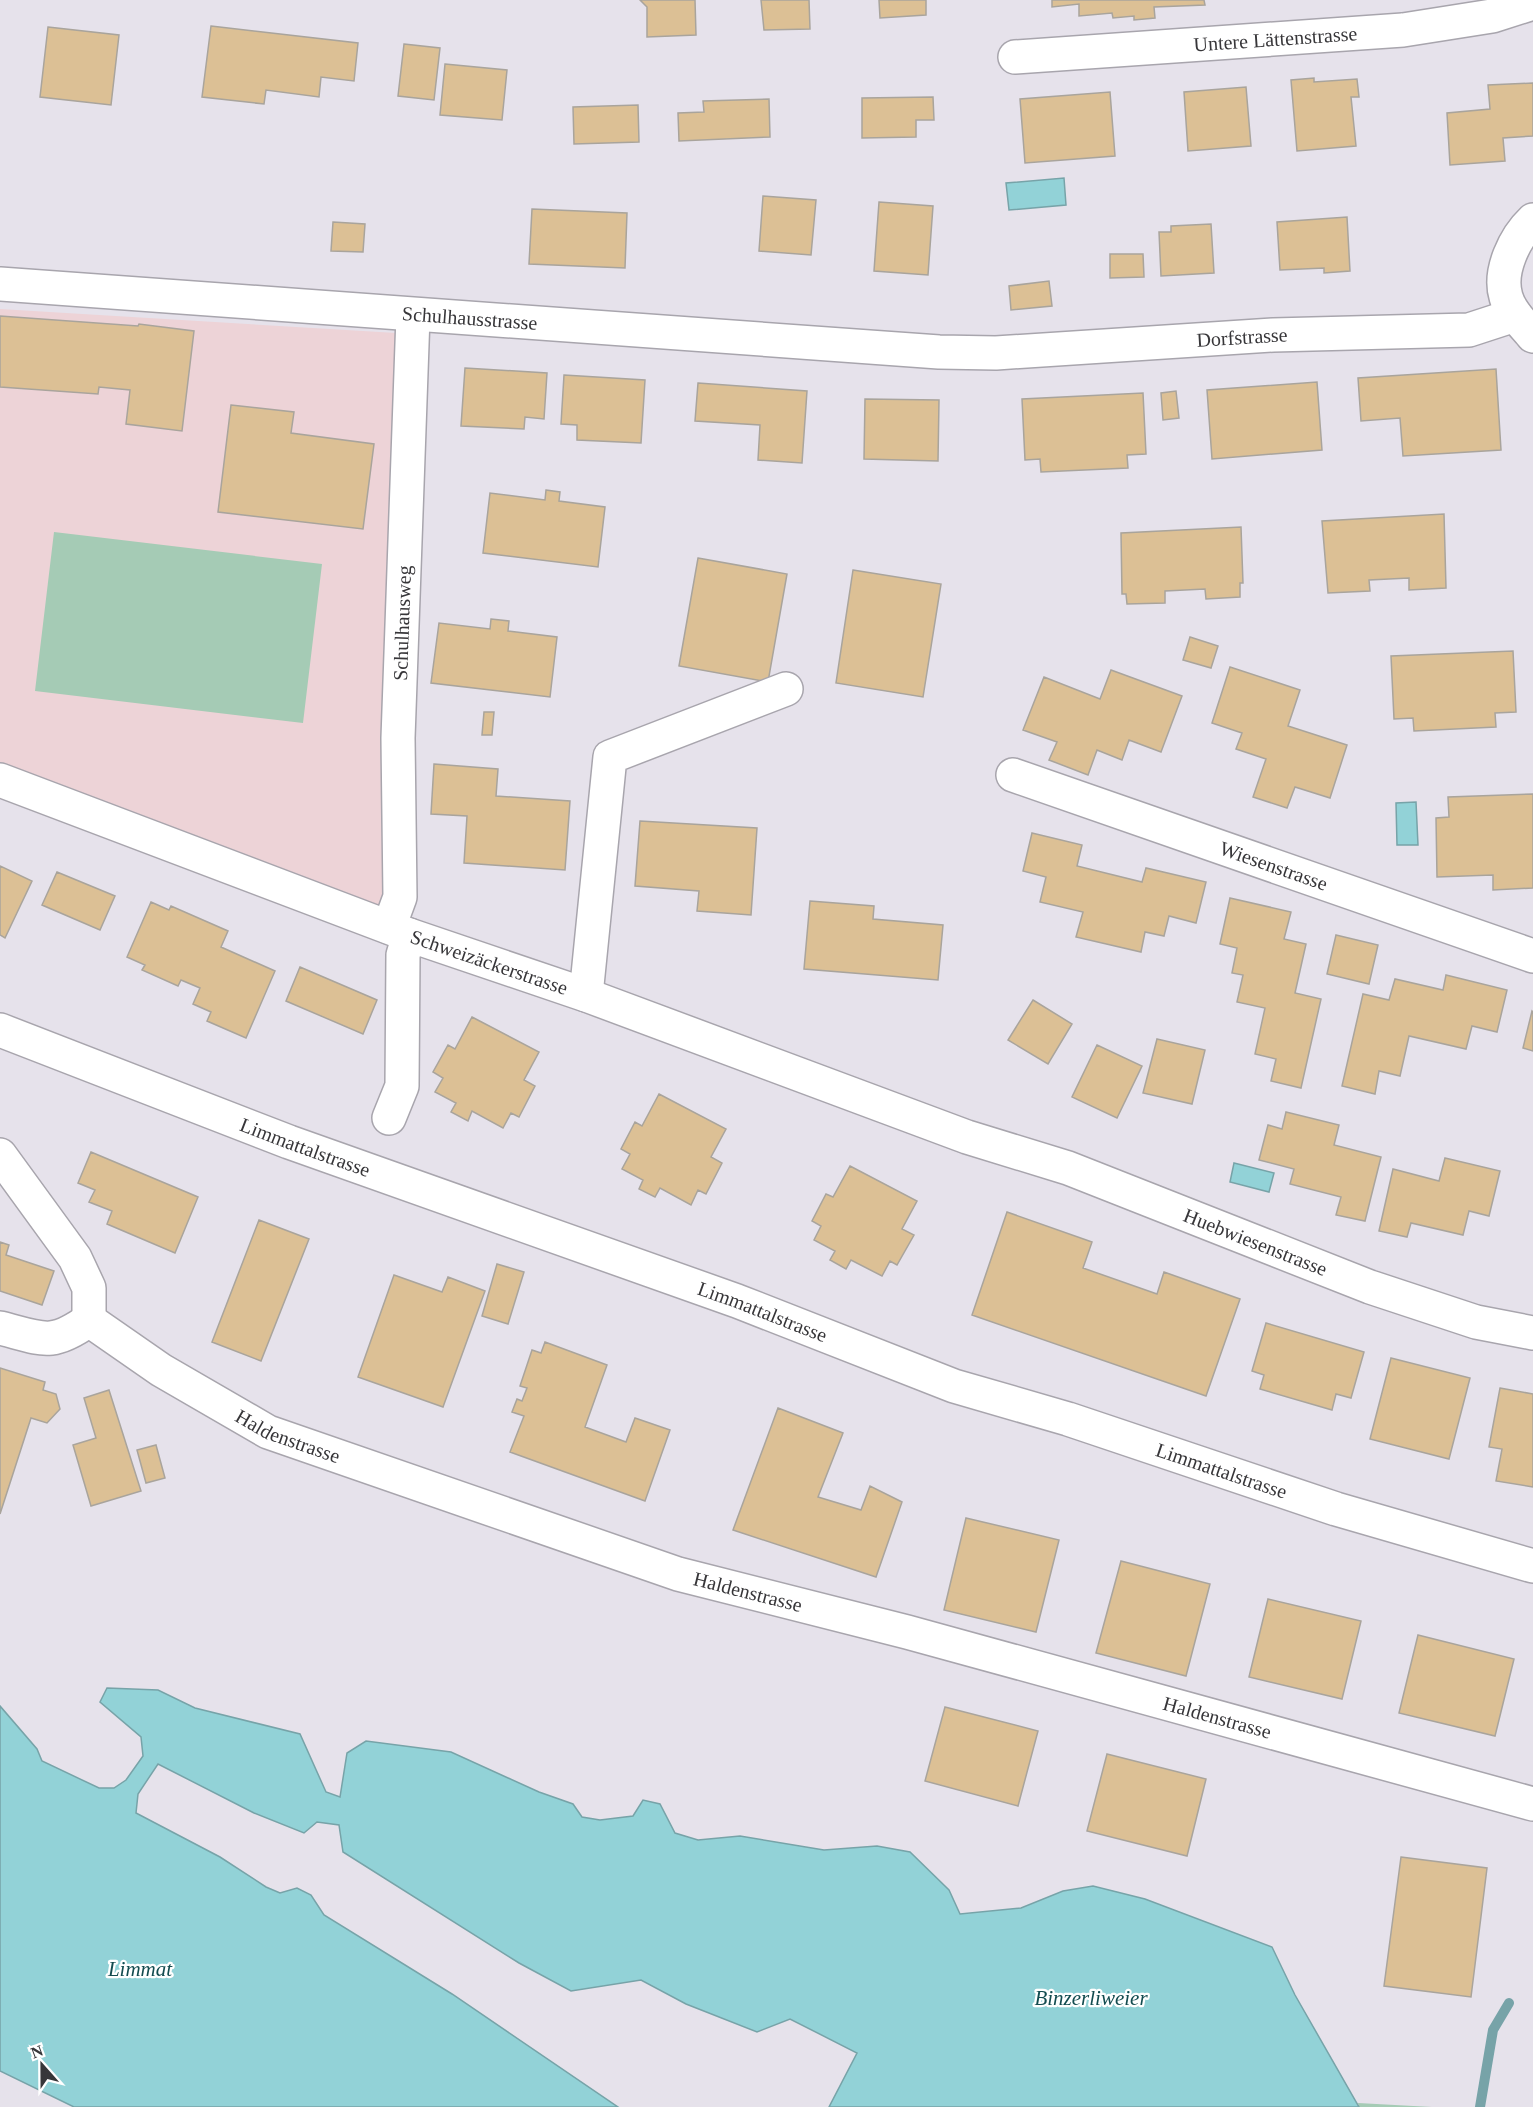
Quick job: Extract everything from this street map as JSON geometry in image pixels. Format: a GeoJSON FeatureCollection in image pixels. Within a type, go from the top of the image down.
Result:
{"type":"FeatureCollection","features":[{"type":"Feature","properties":{"kind":"street","name":"Untere Lättenstrasse"},"geometry":{"type":"LineString","coordinates":[[1015,57],[1403,30],[1492,15],[1533,3]]}},
{"type":"Feature","properties":{"kind":"street"},"geometry":{"type":"LineString","coordinates":[[1524,325],[1505,297],[1506,272],[1510,252],[1524,229],[1533,220]]}},
{"type":"Feature","properties":{"kind":"street","name":"Schulhausstrasse"},"geometry":{"type":"LineString","coordinates":[[0,284],[413,316],[939,352]]}},
{"type":"Feature","properties":{"kind":"street","name":"Schulhausweg"},"geometry":{"type":"LineString","coordinates":[[389,1118],[402,1086],[403,955],[399,931],[398,738],[413,316]]}},
{"type":"Feature","properties":{"kind":"street","name":"Dorfstrasse"},"geometry":{"type":"LineString","coordinates":[[939,352],[996,353],[1273,335],[1469,330],[1524,325]]}},
{"type":"Feature","properties":{"kind":"street"},"geometry":{"type":"LineString","coordinates":[[586,995],[610,757],[786,689]]}},
{"type":"Feature","properties":{"kind":"street","name":"Wiesenstrasse"},"geometry":{"type":"LineString","coordinates":[[1013,775],[1533,956]]}},
{"type":"Feature","properties":{"kind":"street","name":"Schweizäckerstrasse"},"geometry":{"type":"LineString","coordinates":[[0,780],[399,931],[586,995],[981,1141]]}},
{"type":"Feature","properties":{"kind":"street","name":"Limmattalstrasse"},"geometry":{"type":"LineString","coordinates":[[0,1030],[289,1142],[737,1301],[954,1386],[1068,1419],[1336,1509],[1533,1566]]}},
{"type":"Feature","properties":{"kind":"street","name":"Huebwiesenstrasse"},"geometry":{"type":"LineString","coordinates":[[981,1141],[1068,1168],[1370,1287],[1476,1322],[1533,1333]]}},
{"type":"Feature","properties":{"kind":"street"},"geometry":{"type":"LineString","coordinates":[[0,1155],[75,1257],[88,1288],[89,1320],[68,1335],[47,1340],[0,1328]]}},
{"type":"Feature","properties":{"kind":"street","name":"Haldenstrasse"},"geometry":{"type":"LineString","coordinates":[[89,1320],[161,1370],[268,1432],[678,1574],[907,1632],[1533,1804]]}},
{"type":"Feature","properties":{"kind":"shaded area"},"geometry":{"type":"Polygon","coordinates":[[[0,309],[413,334],[388,914],[0,774],[0,309]]]}},
{"type":"Feature","properties":{"kind":"green space"},"geometry":{"type":"Polygon","coordinates":[[[54,532],[322,564],[303,723],[35,691],[54,532]]]}},
{"type":"Feature","properties":{"kind":"green space"},"geometry":{"type":"Polygon","coordinates":[[[1358,2103],[1432,2107],[1359,2107],[1358,2103]]]}},
{"type":"Feature","properties":{"kind":"water"},"geometry":{"type":"Polygon","coordinates":[[[1064,178],[1066,205],[1009,210],[1006,183],[1064,178]]]}},
{"type":"Feature","properties":{"kind":"water"},"geometry":{"type":"Polygon","coordinates":[[[1416,802],[1418,845],[1397,845],[1396,803],[1416,802]]]}},
{"type":"Feature","properties":{"kind":"water"},"geometry":{"type":"Polygon","coordinates":[[[1234,1163],[1274,1173],[1269,1192],[1230,1182],[1234,1163]]]}},
{"type":"Feature","properties":{"kind":"water","name":"Binzerliweier"},"geometry":{"type":"Polygon","coordinates":[[[107,1688],[158,1690],[195,1708],[300,1734],[326,1792],[340,1797],[347,1753],[366,1741],[451,1752],[539,1792],[573,1804],[582,1817],[600,1820],[633,1816],[643,1800],[660,1804],[675,1833],[698,1840],[740,1836],[824,1850],[877,1846],[910,1852],[949,1890],[960,1914],[1021,1908],[1063,1891],[1093,1886],[1145,1899],[1272,1947],[1295,1995],[1359,2107],[829,2107],[857,2053],[790,2019],[757,2032],[686,2004],[641,1980],[571,1991],[519,1963],[343,1852],[339,1825],[317,1822],[304,1833],[254,1813],[158,1764],[138,1794],[136,1813],[220,1857],[266,1887],[280,1893],[297,1888],[311,1895],[324,1915],[452,1994],[618,2107],[74,2107],[0,2071],[0,1706],[37,1749],[42,1761],[99,1788],[114,1788],[126,1780],[143,1756],[141,1737],[100,1702],[107,1688]]]}},
{"type":"Feature","properties":{"kind":"building"},"geometry":{"type":"Polygon","coordinates":[[[640,0],[695,0],[696,35],[647,37],[647,7],[640,0]]]}},
{"type":"Feature","properties":{"kind":"building"},"geometry":{"type":"Polygon","coordinates":[[[761,0],[809,0],[810,29],[764,30],[761,0]]]}},
{"type":"Feature","properties":{"kind":"building"},"geometry":{"type":"Polygon","coordinates":[[[879,0],[926,0],[926,15],[880,18],[879,0]]]}},
{"type":"Feature","properties":{"kind":"building"},"geometry":{"type":"Polygon","coordinates":[[[1052,0],[1204,0],[1205,5],[1154,7],[1155,18],[1134,20],[1134,16],[1113,18],[1112,13],[1079,16],[1079,4],[1052,7],[1052,0]]]}},
{"type":"Feature","properties":{"kind":"building"},"geometry":{"type":"Polygon","coordinates":[[[211,26],[358,43],[354,81],[321,77],[319,97],[266,90],[264,104],[202,97],[211,26]]]}},
{"type":"Feature","properties":{"kind":"building"},"geometry":{"type":"Polygon","coordinates":[[[48,27],[119,35],[111,105],[40,97],[48,27]]]}},
{"type":"Feature","properties":{"kind":"building"},"geometry":{"type":"Polygon","coordinates":[[[404,44],[440,48],[434,100],[398,96],[404,44]]]}},
{"type":"Feature","properties":{"kind":"building"},"geometry":{"type":"Polygon","coordinates":[[[445,64],[507,70],[502,120],[440,115],[445,64]]]}},
{"type":"Feature","properties":{"kind":"building"},"geometry":{"type":"Polygon","coordinates":[[[1314,78],[1314,82],[1357,79],[1359,97],[1351,97],[1356,146],[1297,151],[1291,80],[1314,78]]]}},
{"type":"Feature","properties":{"kind":"building"},"geometry":{"type":"Polygon","coordinates":[[[1533,83],[1533,136],[1503,138],[1505,161],[1450,165],[1447,113],[1490,109],[1488,85],[1533,83]]]}},
{"type":"Feature","properties":{"kind":"building"},"geometry":{"type":"Polygon","coordinates":[[[1246,87],[1251,146],[1188,151],[1184,92],[1246,87]]]}},
{"type":"Feature","properties":{"kind":"building"},"geometry":{"type":"Polygon","coordinates":[[[1110,92],[1115,156],[1025,163],[1020,99],[1110,92]]]}},
{"type":"Feature","properties":{"kind":"building"},"geometry":{"type":"Polygon","coordinates":[[[933,97],[934,120],[916,120],[916,137],[862,138],[862,98],[933,97]]]}},
{"type":"Feature","properties":{"kind":"building"},"geometry":{"type":"Polygon","coordinates":[[[769,99],[770,137],[679,141],[678,113],[704,112],[703,101],[769,99]]]}},
{"type":"Feature","properties":{"kind":"building"},"geometry":{"type":"Polygon","coordinates":[[[638,105],[639,142],[574,144],[573,107],[638,105]]]}},
{"type":"Feature","properties":{"kind":"building"},"geometry":{"type":"Polygon","coordinates":[[[763,196],[816,200],[811,255],[759,251],[763,196]]]}},
{"type":"Feature","properties":{"kind":"building"},"geometry":{"type":"Polygon","coordinates":[[[879,202],[933,206],[928,275],[874,271],[879,202]]]}},
{"type":"Feature","properties":{"kind":"building"},"geometry":{"type":"Polygon","coordinates":[[[532,209],[627,213],[625,268],[529,264],[532,209]]]}},
{"type":"Feature","properties":{"kind":"building"},"geometry":{"type":"Polygon","coordinates":[[[1347,217],[1350,271],[1324,273],[1324,268],[1280,270],[1277,222],[1347,217]]]}},
{"type":"Feature","properties":{"kind":"building"},"geometry":{"type":"Polygon","coordinates":[[[333,222],[365,224],[363,252],[331,251],[333,222]]]}},
{"type":"Feature","properties":{"kind":"building"},"geometry":{"type":"Polygon","coordinates":[[[1211,224],[1214,273],[1161,276],[1159,232],[1171,232],[1171,226],[1211,224]]]}},
{"type":"Feature","properties":{"kind":"building"},"geometry":{"type":"Polygon","coordinates":[[[1110,254],[1143,254],[1144,277],[1110,278],[1110,254]]]}},
{"type":"Feature","properties":{"kind":"building"},"geometry":{"type":"Polygon","coordinates":[[[1049,281],[1052,306],[1011,310],[1009,286],[1049,281]]]}},
{"type":"Feature","properties":{"kind":"building"},"geometry":{"type":"Polygon","coordinates":[[[0,316],[138,326],[139,324],[194,331],[182,431],[126,424],[130,390],[99,387],[98,394],[0,387],[0,316]]]}},
{"type":"Feature","properties":{"kind":"building"},"geometry":{"type":"Polygon","coordinates":[[[465,368],[547,373],[544,419],[525,417],[524,429],[461,426],[465,368]]]}},
{"type":"Feature","properties":{"kind":"building"},"geometry":{"type":"Polygon","coordinates":[[[1496,369],[1501,450],[1403,456],[1400,418],[1361,421],[1358,378],[1496,369]]]}},
{"type":"Feature","properties":{"kind":"building"},"geometry":{"type":"Polygon","coordinates":[[[564,375],[645,380],[641,443],[577,440],[577,425],[561,424],[564,375]]]}},
{"type":"Feature","properties":{"kind":"building"},"geometry":{"type":"Polygon","coordinates":[[[1317,382],[1322,450],[1212,459],[1207,390],[1317,382]]]}},
{"type":"Feature","properties":{"kind":"building"},"geometry":{"type":"Polygon","coordinates":[[[698,383],[807,391],[802,463],[758,460],[760,425],[695,421],[698,383]]]}},
{"type":"Feature","properties":{"kind":"building"},"geometry":{"type":"Polygon","coordinates":[[[1176,391],[1179,418],[1163,420],[1161,393],[1176,391]]]}},
{"type":"Feature","properties":{"kind":"building"},"geometry":{"type":"Polygon","coordinates":[[[1143,393],[1146,454],[1127,455],[1128,468],[1041,472],[1040,459],[1025,460],[1022,399],[1143,393]]]}},
{"type":"Feature","properties":{"kind":"building"},"geometry":{"type":"Polygon","coordinates":[[[865,399],[939,400],[938,461],[864,459],[865,399]]]}},
{"type":"Feature","properties":{"kind":"building"},"geometry":{"type":"Polygon","coordinates":[[[231,405],[294,412],[291,433],[374,444],[363,529],[218,512],[231,405]]]}},
{"type":"Feature","properties":{"kind":"building"},"geometry":{"type":"Polygon","coordinates":[[[546,490],[560,492],[559,501],[605,507],[598,567],[483,553],[490,493],[545,500],[546,490]]]}},
{"type":"Feature","properties":{"kind":"building"},"geometry":{"type":"Polygon","coordinates":[[[1444,514],[1446,588],[1409,590],[1409,578],[1369,580],[1370,591],[1328,593],[1322,521],[1444,514]]]}},
{"type":"Feature","properties":{"kind":"building"},"geometry":{"type":"Polygon","coordinates":[[[1241,527],[1243,583],[1240,583],[1240,597],[1206,599],[1205,589],[1165,591],[1165,603],[1127,604],[1126,594],[1122,594],[1121,533],[1241,527]]]}},
{"type":"Feature","properties":{"kind":"building"},"geometry":{"type":"Polygon","coordinates":[[[698,558],[787,574],[768,682],[679,666],[698,558]]]}},
{"type":"Feature","properties":{"kind":"building"},"geometry":{"type":"Polygon","coordinates":[[[853,570],[941,584],[923,697],[836,683],[853,570]]]}},
{"type":"Feature","properties":{"kind":"building"},"geometry":{"type":"Polygon","coordinates":[[[491,619],[509,621],[508,631],[557,637],[550,697],[431,683],[439,623],[490,629],[491,619]]]}},
{"type":"Feature","properties":{"kind":"building"},"geometry":{"type":"Polygon","coordinates":[[[1190,637],[1218,646],[1211,668],[1183,660],[1190,637]]]}},
{"type":"Feature","properties":{"kind":"building"},"geometry":{"type":"Polygon","coordinates":[[[1513,651],[1516,712],[1495,713],[1496,727],[1414,731],[1413,718],[1394,719],[1391,656],[1513,651]]]}},
{"type":"Feature","properties":{"kind":"building"},"geometry":{"type":"Polygon","coordinates":[[[1230,667],[1300,690],[1288,726],[1347,745],[1330,798],[1295,787],[1287,808],[1253,797],[1266,759],[1236,749],[1242,733],[1212,723],[1230,667]]]}},
{"type":"Feature","properties":{"kind":"building"},"geometry":{"type":"Polygon","coordinates":[[[1111,670],[1182,696],[1161,752],[1129,740],[1122,760],[1097,750],[1088,775],[1049,760],[1057,742],[1023,730],[1044,677],[1100,699],[1111,670]]]}},
{"type":"Feature","properties":{"kind":"building"},"geometry":{"type":"Polygon","coordinates":[[[484,712],[494,712],[492,735],[482,735],[484,712]]]}},
{"type":"Feature","properties":{"kind":"building"},"geometry":{"type":"Polygon","coordinates":[[[434,764],[498,769],[496,796],[570,801],[565,870],[464,863],[467,816],[431,814],[434,764]]]}},
{"type":"Feature","properties":{"kind":"building"},"geometry":{"type":"Polygon","coordinates":[[[1533,794],[1533,888],[1493,890],[1493,875],[1437,877],[1436,818],[1449,817],[1448,797],[1533,794]]]}},
{"type":"Feature","properties":{"kind":"building"},"geometry":{"type":"Polygon","coordinates":[[[640,821],[757,828],[751,915],[697,911],[699,891],[635,886],[640,821]]]}},
{"type":"Feature","properties":{"kind":"building"},"geometry":{"type":"Polygon","coordinates":[[[1032,833],[1082,845],[1077,866],[1142,882],[1146,868],[1206,882],[1196,923],[1169,916],[1164,936],[1145,932],[1141,952],[1076,937],[1083,912],[1040,902],[1046,877],[1023,871],[1032,833]]]}},
{"type":"Feature","properties":{"kind":"building"},"geometry":{"type":"Polygon","coordinates":[[[0,866],[32,881],[5,938],[0,935],[0,866]]]}},
{"type":"Feature","properties":{"kind":"building"},"geometry":{"type":"Polygon","coordinates":[[[57,872],[115,896],[100,930],[42,905],[57,872]]]}},
{"type":"Feature","properties":{"kind":"building"},"geometry":{"type":"Polygon","coordinates":[[[1230,898],[1291,912],[1284,939],[1306,944],[1295,993],[1321,999],[1301,1088],[1271,1081],[1276,1059],[1255,1054],[1265,1008],[1237,1002],[1243,975],[1232,973],[1237,948],[1220,944],[1230,898]]]}},
{"type":"Feature","properties":{"kind":"building"},"geometry":{"type":"Polygon","coordinates":[[[810,901],[874,906],[873,919],[943,925],[938,980],[804,969],[810,901]]]}},
{"type":"Feature","properties":{"kind":"building"},"geometry":{"type":"Polygon","coordinates":[[[151,902],[169,910],[171,906],[228,931],[221,947],[275,971],[246,1038],[207,1021],[211,1012],[193,1004],[200,988],[181,980],[178,986],[142,970],[145,965],[127,957],[151,902]]]}},
{"type":"Feature","properties":{"kind":"building"},"geometry":{"type":"Polygon","coordinates":[[[1336,935],[1378,945],[1369,984],[1327,974],[1336,935]]]}},
{"type":"Feature","properties":{"kind":"building"},"geometry":{"type":"Polygon","coordinates":[[[300,967],[377,1000],[363,1034],[286,1001],[300,967]]]}},
{"type":"Feature","properties":{"kind":"building"},"geometry":{"type":"Polygon","coordinates":[[[1446,975],[1507,990],[1497,1032],[1472,1026],[1466,1049],[1409,1036],[1400,1076],[1379,1071],[1375,1094],[1342,1086],[1363,994],[1389,1000],[1395,979],[1443,990],[1446,975]]]}},
{"type":"Feature","properties":{"kind":"building"},"geometry":{"type":"Polygon","coordinates":[[[1033,1000],[1072,1024],[1048,1064],[1008,1040],[1033,1000]]]}},
{"type":"Feature","properties":{"kind":"building"},"geometry":{"type":"Polygon","coordinates":[[[1533,1012],[1533,1051],[1523,1048],[1533,1012]]]}},
{"type":"Feature","properties":{"kind":"building"},"geometry":{"type":"Polygon","coordinates":[[[472,1017],[539,1052],[524,1080],[535,1086],[519,1117],[511,1113],[503,1128],[472,1111],[468,1121],[451,1112],[456,1103],[435,1092],[443,1078],[433,1072],[448,1045],[455,1049],[472,1017]]]}},
{"type":"Feature","properties":{"kind":"building"},"geometry":{"type":"Polygon","coordinates":[[[1157,1039],[1205,1050],[1192,1104],[1143,1093],[1157,1039]]]}},
{"type":"Feature","properties":{"kind":"building"},"geometry":{"type":"Polygon","coordinates":[[[1097,1045],[1142,1066],[1117,1118],[1072,1097],[1097,1045]]]}},
{"type":"Feature","properties":{"kind":"building"},"geometry":{"type":"Polygon","coordinates":[[[659,1094],[726,1129],[711,1157],[722,1163],[706,1194],[698,1190],[691,1205],[660,1188],[655,1197],[639,1189],[643,1180],[622,1169],[630,1154],[621,1149],[635,1122],[642,1126],[659,1094]]]}},
{"type":"Feature","properties":{"kind":"building"},"geometry":{"type":"Polygon","coordinates":[[[1286,1112],[1339,1125],[1334,1145],[1381,1157],[1365,1221],[1336,1215],[1341,1197],[1290,1184],[1294,1169],[1259,1160],[1268,1125],[1282,1129],[1286,1112]]]}},
{"type":"Feature","properties":{"kind":"building"},"geometry":{"type":"Polygon","coordinates":[[[91,1152],[198,1197],[175,1253],[107,1224],[112,1211],[89,1202],[95,1190],[78,1183],[91,1152]]]}},
{"type":"Feature","properties":{"kind":"building"},"geometry":{"type":"Polygon","coordinates":[[[1445,1158],[1500,1171],[1489,1216],[1469,1211],[1463,1235],[1411,1223],[1407,1237],[1379,1231],[1393,1169],[1439,1181],[1445,1158]]]}},
{"type":"Feature","properties":{"kind":"building"},"geometry":{"type":"Polygon","coordinates":[[[850,1166],[917,1201],[902,1229],[914,1235],[897,1265],[890,1261],[882,1276],[851,1260],[846,1269],[830,1260],[835,1251],[814,1240],[821,1226],[812,1221],[826,1194],[833,1197],[850,1166]]]}},
{"type":"Feature","properties":{"kind":"building"},"geometry":{"type":"Polygon","coordinates":[[[1007,1212],[1092,1242],[1083,1268],[1157,1294],[1164,1272],[1240,1299],[1206,1396],[972,1315],[1007,1212]]]}},
{"type":"Feature","properties":{"kind":"building"},"geometry":{"type":"Polygon","coordinates":[[[259,1220],[309,1239],[261,1361],[212,1342],[259,1220]]]}},
{"type":"Feature","properties":{"kind":"building"},"geometry":{"type":"Polygon","coordinates":[[[0,1242],[9,1245],[6,1255],[54,1271],[42,1305],[0,1291],[0,1242]]]}},
{"type":"Feature","properties":{"kind":"building"},"geometry":{"type":"Polygon","coordinates":[[[497,1264],[524,1272],[508,1324],[482,1316],[497,1264]]]}},
{"type":"Feature","properties":{"kind":"building"},"geometry":{"type":"Polygon","coordinates":[[[394,1275],[442,1292],[448,1277],[485,1291],[443,1407],[358,1377],[394,1275]]]}},
{"type":"Feature","properties":{"kind":"building"},"geometry":{"type":"Polygon","coordinates":[[[1266,1323],[1364,1352],[1351,1398],[1336,1394],[1332,1410],[1260,1389],[1264,1375],[1252,1371],[1266,1323]]]}},
{"type":"Feature","properties":{"kind":"building"},"geometry":{"type":"Polygon","coordinates":[[[545,1342],[607,1365],[585,1427],[626,1442],[635,1418],[670,1430],[645,1501],[510,1452],[524,1416],[512,1412],[517,1399],[522,1401],[527,1388],[520,1386],[532,1350],[541,1353],[545,1342]]]}},
{"type":"Feature","properties":{"kind":"building"},"geometry":{"type":"Polygon","coordinates":[[[1391,1358],[1470,1378],[1449,1459],[1370,1439],[1391,1358]]]}},
{"type":"Feature","properties":{"kind":"building"},"geometry":{"type":"Polygon","coordinates":[[[0,1368],[45,1382],[43,1390],[56,1394],[60,1409],[47,1423],[31,1418],[0,1514],[0,1368]]]}},
{"type":"Feature","properties":{"kind":"building"},"geometry":{"type":"Polygon","coordinates":[[[1500,1388],[1533,1394],[1533,1487],[1496,1481],[1502,1449],[1489,1447],[1500,1388]]]}},
{"type":"Feature","properties":{"kind":"building"},"geometry":{"type":"Polygon","coordinates":[[[109,1390],[141,1491],[91,1506],[73,1445],[96,1438],[84,1398],[109,1390]]]}},
{"type":"Feature","properties":{"kind":"building"},"geometry":{"type":"Polygon","coordinates":[[[778,1408],[843,1433],[818,1497],[861,1510],[870,1486],[902,1502],[876,1577],[733,1530],[778,1408]]]}},
{"type":"Feature","properties":{"kind":"building"},"geometry":{"type":"Polygon","coordinates":[[[156,1445],[165,1478],[146,1483],[137,1450],[156,1445]]]}},
{"type":"Feature","properties":{"kind":"building"},"geometry":{"type":"Polygon","coordinates":[[[966,1518],[1059,1540],[1036,1632],[944,1610],[966,1518]]]}},
{"type":"Feature","properties":{"kind":"building"},"geometry":{"type":"Polygon","coordinates":[[[1121,1561],[1210,1584],[1186,1676],[1096,1653],[1121,1561]]]}},
{"type":"Feature","properties":{"kind":"building"},"geometry":{"type":"Polygon","coordinates":[[[1268,1599],[1361,1621],[1342,1699],[1249,1677],[1268,1599]]]}},
{"type":"Feature","properties":{"kind":"building"},"geometry":{"type":"Polygon","coordinates":[[[1418,1635],[1514,1659],[1495,1736],[1399,1713],[1418,1635]]]}},
{"type":"Feature","properties":{"kind":"building"},"geometry":{"type":"Polygon","coordinates":[[[945,1707],[1038,1731],[1018,1806],[925,1781],[945,1707]]]}},
{"type":"Feature","properties":{"kind":"building"},"geometry":{"type":"Polygon","coordinates":[[[1107,1754],[1206,1779],[1187,1856],[1087,1831],[1107,1754]]]}},
{"type":"Feature","properties":{"kind":"building"},"geometry":{"type":"Polygon","coordinates":[[[1401,1857],[1487,1868],[1471,1997],[1384,1986],[1401,1857]]]}},
{"type":"Feature","properties":{"kind":"waterway"},"geometry":{"type":"LineString","coordinates":[[1480,2107],[1493,2030],[1509,2003]]}},
{"type":"Feature","properties":{"kind":"water label","name":"Limmat"},"geometry":{"type":"Point","coordinates":[140,1969]}}]}
